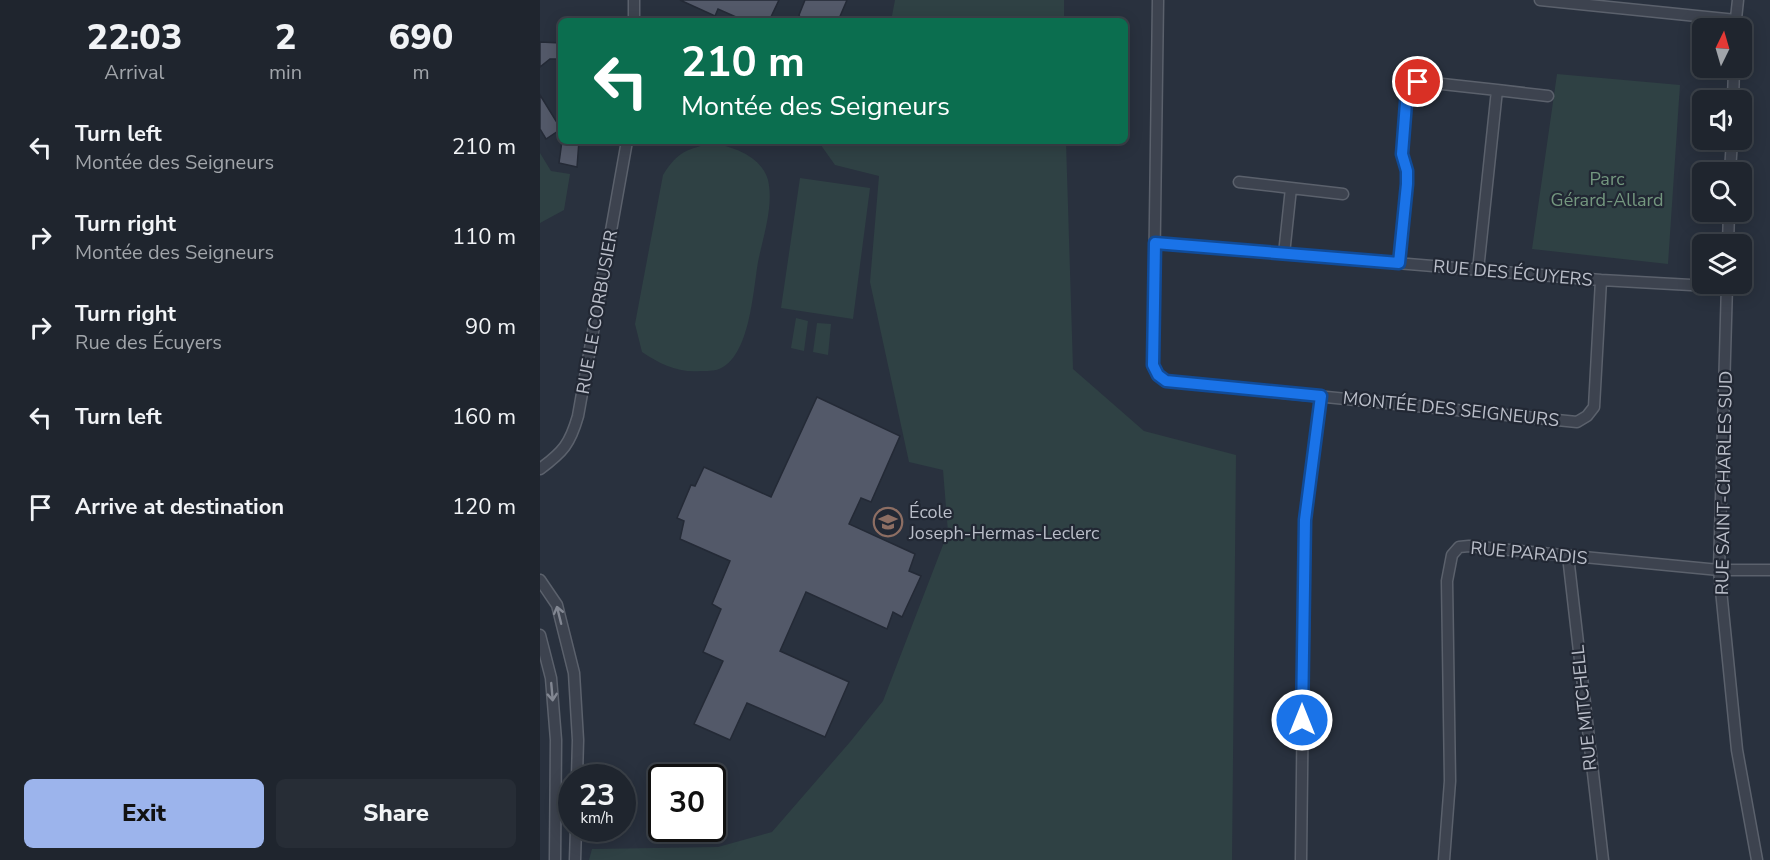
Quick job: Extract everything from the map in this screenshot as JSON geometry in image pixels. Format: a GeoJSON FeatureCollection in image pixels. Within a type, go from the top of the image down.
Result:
{"type":"FeatureCollection","features":[{"type":"Feature","properties":{"kind":"street"},"geometry":{"type":"LineString","coordinates":[[634,0],[634,18]]}},
{"type":"Feature","properties":{"kind":"street","name":"MONTÉE DES SEIGNEURS"},"geometry":{"type":"LineString","coordinates":[[1158,0],[1153,365],[1158,375],[1166,381],[1577,422],[1587,416],[1594,406],[1601,280]]}},
{"type":"Feature","properties":{"kind":"street"},"geometry":{"type":"LineString","coordinates":[[1540,0],[1692,19]]}},
{"type":"Feature","properties":{"kind":"street"},"geometry":{"type":"LineString","coordinates":[[1736,18],[1738,0]]}},
{"type":"Feature","properties":{"kind":"street"},"geometry":{"type":"LineString","coordinates":[[1399,263],[1407,184],[1407,171],[1402,154],[1407,90],[1412,84],[1424,82],[1548,96]]}},
{"type":"Feature","properties":{"kind":"street"},"geometry":{"type":"LineString","coordinates":[[1478,270],[1497,90]]}},
{"type":"Feature","properties":{"kind":"street","name":"RUE LE CORBUSIER"},"geometry":{"type":"LineString","coordinates":[[540,469],[561,454],[572,438],[578,416],[626,144]]}},
{"type":"Feature","properties":{"kind":"street"},"geometry":{"type":"LineString","coordinates":[[1239,182],[1343,194]]}},
{"type":"Feature","properties":{"kind":"street"},"geometry":{"type":"LineString","coordinates":[[1284,254],[1290,188]]}},
{"type":"Feature","properties":{"kind":"street","name":"RUE DES ÉCUYERS"},"geometry":{"type":"LineString","coordinates":[[1155,243],[1601,280],[1692,284]]}},
{"type":"Feature","properties":{"kind":"street","name":"RUE SAINT-CHARLES SUD"},"geometry":{"type":"LineString","coordinates":[[1727,294],[1719,570],[1737,750],[1757,860]]}},
{"type":"Feature","properties":{"kind":"street"},"geometry":{"type":"LineString","coordinates":[[1301,860],[1304,544],[1321,396]]}},
{"type":"Feature","properties":{"kind":"street","name":"RUE PARADIS"},"geometry":{"type":"LineString","coordinates":[[1444,860],[1450,781],[1447,581],[1452,555],[1459,548],[1469,546],[1719,570],[1770,570]]}},
{"type":"Feature","properties":{"kind":"street","name":"RUE MITCHELL"},"geometry":{"type":"LineString","coordinates":[[1568,556],[1603,860]]}},
{"type":"Feature","properties":{"kind":"street"},"geometry":{"type":"LineString","coordinates":[[540,580],[557,605],[574,673],[577,764]]}},
{"type":"Feature","properties":{"kind":"street"},"geometry":{"type":"LineString","coordinates":[[540,635],[550,678],[556,740],[555,860]]}},
{"type":"Feature","properties":{"kind":"street"},"geometry":{"type":"LineString","coordinates":[[575,860],[576,842]]}},
{"type":"Feature","properties":{"kind":"green space"},"geometry":{"type":"Polygon","coordinates":[[[895,0],[1064,0],[1064,18],[892,18],[895,0]]]}},
{"type":"Feature","properties":{"kind":"green space","name":"Parc Gérard-Allard"},"geometry":{"type":"Polygon","coordinates":[[[1557,74],[1680,85],[1668,264],[1532,249],[1557,74]]]}},
{"type":"Feature","properties":{"kind":"green space"},"geometry":{"type":"Polygon","coordinates":[[[717,144],[746,154],[753,159],[765,172],[770,200],[744,338],[729,362],[719,369],[685,371],[663,364],[642,352],[635,324],[663,175],[679,156],[697,147],[717,144]]]}},
{"type":"Feature","properties":{"kind":"green space"},"geometry":{"type":"Polygon","coordinates":[[[820,144],[1066,144],[1073,369],[1144,431],[1236,455],[1232,860],[589,860],[592,849],[718,847],[772,832],[883,701],[948,532],[943,470],[909,462],[870,282],[879,176],[835,165],[820,144]]]}},
{"type":"Feature","properties":{"kind":"green space"},"geometry":{"type":"Polygon","coordinates":[[[540,153],[551,171],[570,174],[564,210],[540,223],[540,153]]]}},
{"type":"Feature","properties":{"kind":"green space"},"geometry":{"type":"Polygon","coordinates":[[[800,178],[870,188],[853,319],[781,308],[800,178]]]}},
{"type":"Feature","properties":{"kind":"green space"},"geometry":{"type":"Polygon","coordinates":[[[796,318],[808,321],[804,351],[791,348],[796,318]]]}},
{"type":"Feature","properties":{"kind":"green space"},"geometry":{"type":"Polygon","coordinates":[[[817,323],[831,324],[828,355],[813,352],[817,323]]]}},
{"type":"Feature","properties":{"kind":"building"},"geometry":{"type":"Polygon","coordinates":[[[680,0],[779,0],[770,18],[738,18],[718,9],[715,16],[680,0]]]}},
{"type":"Feature","properties":{"kind":"building"},"geometry":{"type":"Polygon","coordinates":[[[805,0],[847,0],[839,18],[800,18],[799,15],[805,0]]]}},
{"type":"Feature","properties":{"kind":"building"},"geometry":{"type":"Polygon","coordinates":[[[540,42],[558,43],[558,59],[550,59],[540,67],[540,42]]]}},
{"type":"Feature","properties":{"kind":"building"},"geometry":{"type":"Polygon","coordinates":[[[540,95],[558,124],[558,131],[546,139],[540,129],[540,95]]]}},
{"type":"Feature","properties":{"kind":"building"},"geometry":{"type":"Polygon","coordinates":[[[562,144],[579,144],[577,167],[559,163],[562,144]]]}},
{"type":"Feature","properties":{"kind":"building","name":"École Joseph-Hermas-Leclerc"},"geometry":{"type":"Polygon","coordinates":[[[817,397],[900,436],[871,502],[861,498],[849,524],[915,554],[909,571],[921,576],[902,617],[893,612],[887,629],[806,592],[780,651],[849,682],[825,737],[747,703],[730,740],[694,724],[723,661],[703,652],[721,609],[712,604],[730,561],[680,539],[684,521],[677,518],[691,485],[695,486],[704,467],[771,497],[817,397]]]}},
{"type":"Feature","properties":{"kind":"place","name":"École Joseph-Hermas-Leclerc"},"geometry":{"type":"Point","coordinates":[888,522]}},
{"type":"Feature","properties":{"kind":"route"},"geometry":{"type":"LineString","coordinates":[[1302,720],[1302,580],[1305,520],[1321,396],[1166,381],[1158,375],[1153,365],[1155,243],[1399,263],[1407,184],[1407,171],[1403,164],[1402,154],[1407,90],[1412,84],[1418,82]]}}]}
